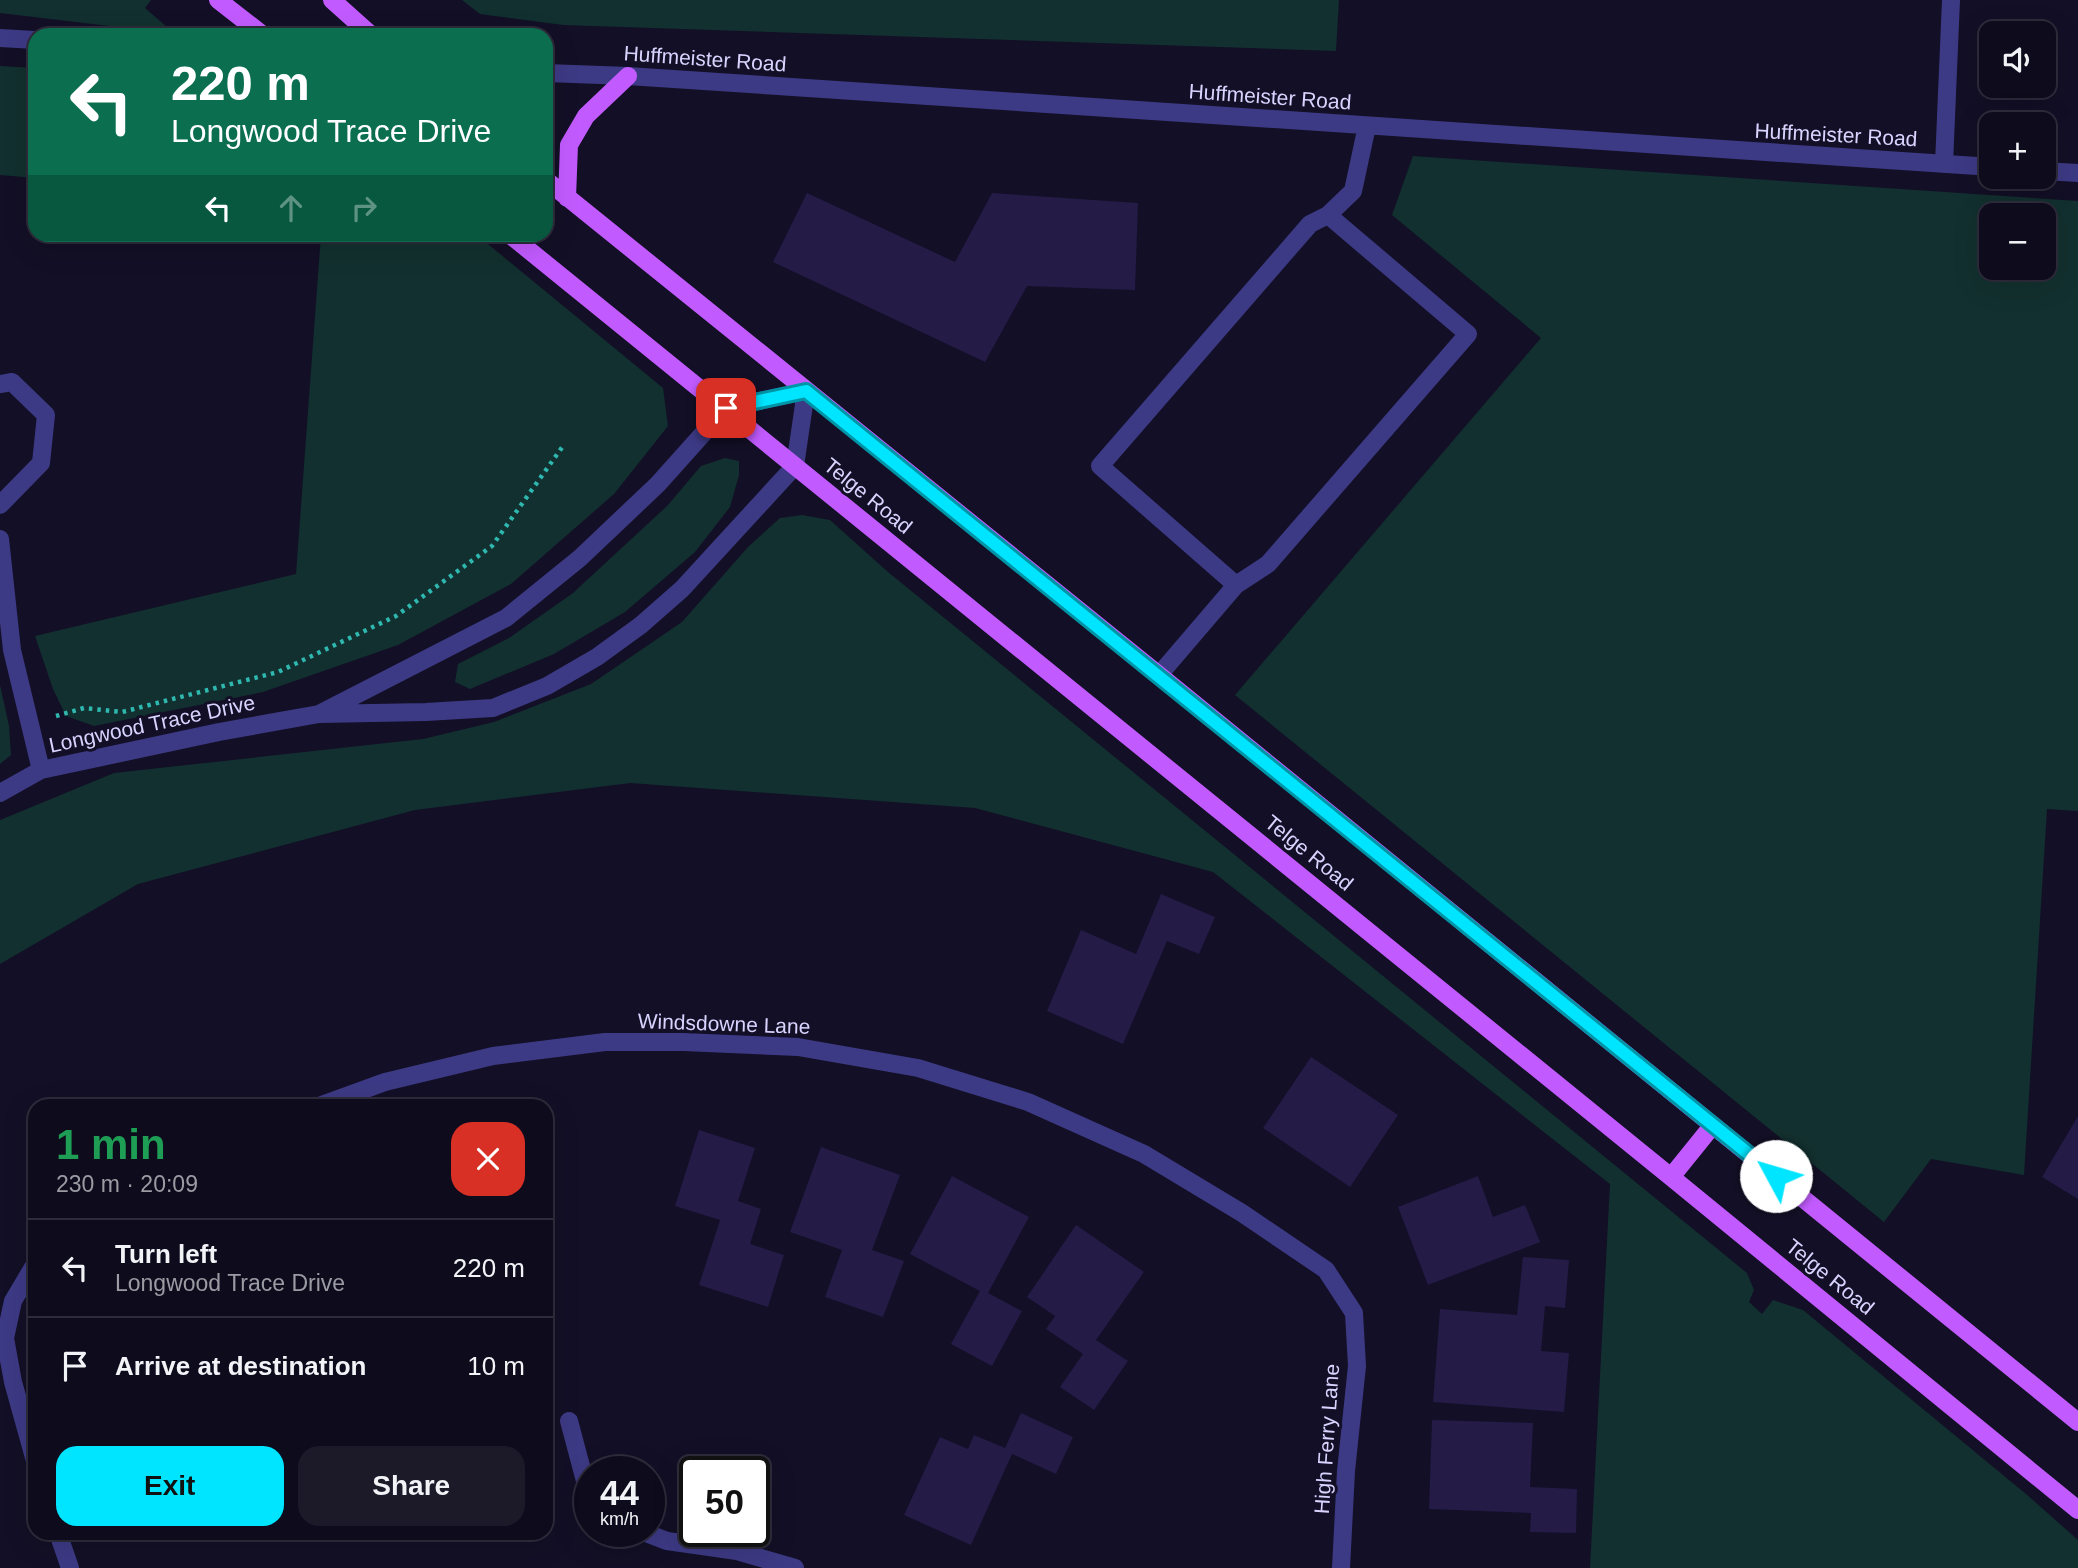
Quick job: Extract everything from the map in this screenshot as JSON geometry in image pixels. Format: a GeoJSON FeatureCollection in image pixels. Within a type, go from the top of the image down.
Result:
{"type":"FeatureCollection","features":[{"type":"Feature","properties":{"kind":"main road"},"geometry":{"type":"LineString","coordinates":[[218,0],[254,28]]}},
{"type":"Feature","properties":{"kind":"main road"},"geometry":{"type":"LineString","coordinates":[[332,0],[363,28]]}},
{"type":"Feature","properties":{"kind":"main road"},"geometry":{"type":"LineString","coordinates":[[567,198],[569,145],[586,116],[628,76]]}},
{"type":"Feature","properties":{"kind":"main road","name":"Telge Road"},"geometry":{"type":"LineString","coordinates":[[553,186],[2078,1422]]}},
{"type":"Feature","properties":{"kind":"main road","name":"Telge Road"},"geometry":{"type":"LineString","coordinates":[[519,242],[2078,1510]]}},
{"type":"Feature","properties":{"kind":"main road"},"geometry":{"type":"LineString","coordinates":[[1671,1177],[1713,1125]]}},
{"type":"Feature","properties":{"kind":"street"},"geometry":{"type":"LineString","coordinates":[[1944,164],[1951,0]]}},
{"type":"Feature","properties":{"kind":"street"},"geometry":{"type":"LineString","coordinates":[[0,38],[28,40]]}},
{"type":"Feature","properties":{"kind":"street","name":"Huffmeister Road"},"geometry":{"type":"LineString","coordinates":[[553,73],[628,76],[1979,166]]}},
{"type":"Feature","properties":{"kind":"street"},"geometry":{"type":"LineString","coordinates":[[1236,585],[1100,466],[1310,224],[1328,215],[1353,191],[1367,126]]}},
{"type":"Feature","properties":{"kind":"street"},"geometry":{"type":"LineString","coordinates":[[2056,171],[2078,173]]}},
{"type":"Feature","properties":{"kind":"street"},"geometry":{"type":"LineString","coordinates":[[1159,675],[1236,585],[1268,564],[1468,334],[1328,215]]}},
{"type":"Feature","properties":{"kind":"street"},"geometry":{"type":"LineString","coordinates":[[0,384],[12,382],[46,415],[41,463],[0,505]]}},
{"type":"Feature","properties":{"kind":"street"},"geometry":{"type":"LineString","coordinates":[[726,408],[806,391],[795,466]]}},
{"type":"Feature","properties":{"kind":"street","name":"Longwood Trace Drive"},"geometry":{"type":"LineString","coordinates":[[319,714],[506,618],[580,558],[657,484],[726,408]]}},
{"type":"Feature","properties":{"kind":"street","name":"Longwood Trace Drive"},"geometry":{"type":"LineString","coordinates":[[0,793],[41,770],[219,732],[319,714],[492,708],[547,686],[597,657],[641,625],[682,589],[795,466]]}},
{"type":"Feature","properties":{"kind":"street"},"geometry":{"type":"LineString","coordinates":[[0,539],[12,650],[41,770]]}},
{"type":"Feature","properties":{"kind":"street","name":"Windsdowne Lane"},"geometry":{"type":"LineString","coordinates":[[338,1099],[385,1082],[493,1056],[604,1042],[798,1047],[918,1068],[1028,1102],[1144,1154],[1242,1213],[1326,1270],[1353,1313]]}},
{"type":"Feature","properties":{"kind":"street"},"geometry":{"type":"LineString","coordinates":[[28,1275],[13,1300],[5,1339],[28,1436]]}},
{"type":"Feature","properties":{"kind":"street","name":"High Ferry Lane"},"geometry":{"type":"LineString","coordinates":[[1341,1568],[1346,1471],[1357,1366],[1353,1313]]}},
{"type":"Feature","properties":{"kind":"street"},"geometry":{"type":"LineString","coordinates":[[569,1421],[578,1456]]}},
{"type":"Feature","properties":{"kind":"street"},"geometry":{"type":"LineString","coordinates":[[60,1540],[70,1568]]}},
{"type":"Feature","properties":{"kind":"street"},"geometry":{"type":"LineString","coordinates":[[665,1540],[737,1551],[795,1568]]}},
{"type":"Feature","properties":{"kind":"path"},"geometry":{"type":"LineString","coordinates":[[30,724],[84,708],[122,712],[278,673],[396,616],[492,546],[564,446]]}},
{"type":"Feature","properties":{"kind":"green space"},"geometry":{"type":"Polygon","coordinates":[[[0,0],[151,0],[145,8],[167,27],[126,28],[0,13],[0,0]]]}},
{"type":"Feature","properties":{"kind":"green space"},"geometry":{"type":"Polygon","coordinates":[[[462,0],[1339,0],[1336,51],[563,25],[480,14],[462,0]]]}},
{"type":"Feature","properties":{"kind":"green space"},"geometry":{"type":"Polygon","coordinates":[[[0,66],[28,68],[28,177],[0,175],[0,66]]]}},
{"type":"Feature","properties":{"kind":"green space"},"geometry":{"type":"Polygon","coordinates":[[[1413,156],[2078,201],[2078,811],[2047,809],[2024,1175],[1931,1159],[1884,1222],[1235,695],[1541,338],[1392,215],[1413,156]]]}},
{"type":"Feature","properties":{"kind":"green space"},"geometry":{"type":"Polygon","coordinates":[[[320,242],[486,242],[663,388],[668,426],[614,494],[511,584],[398,645],[263,692],[94,726],[66,716],[53,689],[35,636],[296,574],[320,242]]]}},
{"type":"Feature","properties":{"kind":"green space"},"geometry":{"type":"Polygon","coordinates":[[[725,458],[739,461],[739,475],[730,507],[695,552],[625,612],[554,654],[470,689],[455,682],[458,664],[509,638],[573,593],[667,506],[701,466],[725,458]]]}},
{"type":"Feature","properties":{"kind":"green space"},"geometry":{"type":"Polygon","coordinates":[[[802,515],[830,520],[888,572],[1747,1273],[1754,1290],[1749,1302],[1762,1314],[1773,1300],[1803,1310],[2026,1494],[2078,1540],[2078,1568],[1590,1568],[1610,1184],[1213,872],[975,808],[630,783],[415,810],[138,884],[0,964],[0,820],[114,773],[423,739],[494,722],[591,684],[682,622],[748,547],[780,518],[802,515]]]}},
{"type":"Feature","properties":{"kind":"green space"},"geometry":{"type":"Polygon","coordinates":[[[0,685],[9,726],[11,755],[0,764],[0,685]]]}},
{"type":"Feature","properties":{"kind":"building"},"geometry":{"type":"Polygon","coordinates":[[[807,193],[955,262],[992,193],[1138,203],[1135,290],[1027,286],[985,362],[773,262],[807,193]]]}},
{"type":"Feature","properties":{"kind":"building"},"geometry":{"type":"Polygon","coordinates":[[[1161,894],[1215,917],[1199,954],[1167,941],[1123,1044],[1047,1011],[1081,930],[1136,954],[1161,894]]]}},
{"type":"Feature","properties":{"kind":"building"},"geometry":{"type":"Polygon","coordinates":[[[1311,1057],[1398,1115],[1350,1187],[1263,1128],[1311,1057]]]}},
{"type":"Feature","properties":{"kind":"building"},"geometry":{"type":"Polygon","coordinates":[[[2078,1116],[2078,1199],[2042,1177],[2078,1116]]]}},
{"type":"Feature","properties":{"kind":"building"},"geometry":{"type":"Polygon","coordinates":[[[699,1130],[755,1148],[738,1201],[761,1209],[750,1244],[784,1255],[768,1307],[699,1285],[720,1220],[675,1206],[699,1130]]]}},
{"type":"Feature","properties":{"kind":"building"},"geometry":{"type":"Polygon","coordinates":[[[821,1147],[900,1175],[872,1250],[904,1261],[883,1317],[825,1297],[842,1250],[790,1232],[821,1147]]]}},
{"type":"Feature","properties":{"kind":"building"},"geometry":{"type":"Polygon","coordinates":[[[952,1176],[1029,1217],[988,1293],[1022,1311],[992,1366],[951,1344],[980,1291],[910,1254],[952,1176]]]}},
{"type":"Feature","properties":{"kind":"building"},"geometry":{"type":"Polygon","coordinates":[[[1478,1176],[1493,1217],[1525,1205],[1540,1242],[1428,1285],[1398,1207],[1478,1176]]]}},
{"type":"Feature","properties":{"kind":"building"},"geometry":{"type":"Polygon","coordinates":[[[1076,1225],[1144,1272],[1096,1340],[1128,1361],[1094,1410],[1060,1387],[1083,1354],[1046,1329],[1055,1316],[1027,1297],[1076,1225]]]}},
{"type":"Feature","properties":{"kind":"building"},"geometry":{"type":"Polygon","coordinates":[[[1523,1257],[1569,1260],[1565,1308],[1545,1306],[1541,1351],[1569,1353],[1564,1412],[1433,1402],[1440,1309],[1517,1315],[1523,1257]]]}},
{"type":"Feature","properties":{"kind":"building"},"geometry":{"type":"Polygon","coordinates":[[[1021,1413],[1073,1437],[1056,1474],[1012,1454],[971,1545],[904,1515],[940,1437],[968,1449],[974,1435],[1005,1448],[1021,1413]]]}},
{"type":"Feature","properties":{"kind":"building"},"geometry":{"type":"Polygon","coordinates":[[[1432,1420],[1533,1423],[1530,1487],[1577,1489],[1576,1533],[1530,1532],[1531,1513],[1429,1509],[1432,1420]]]}},
{"type":"Feature","properties":{"kind":"route"},"geometry":{"type":"LineString","coordinates":[[726,408],[806,391],[1776,1176]]}}]}
